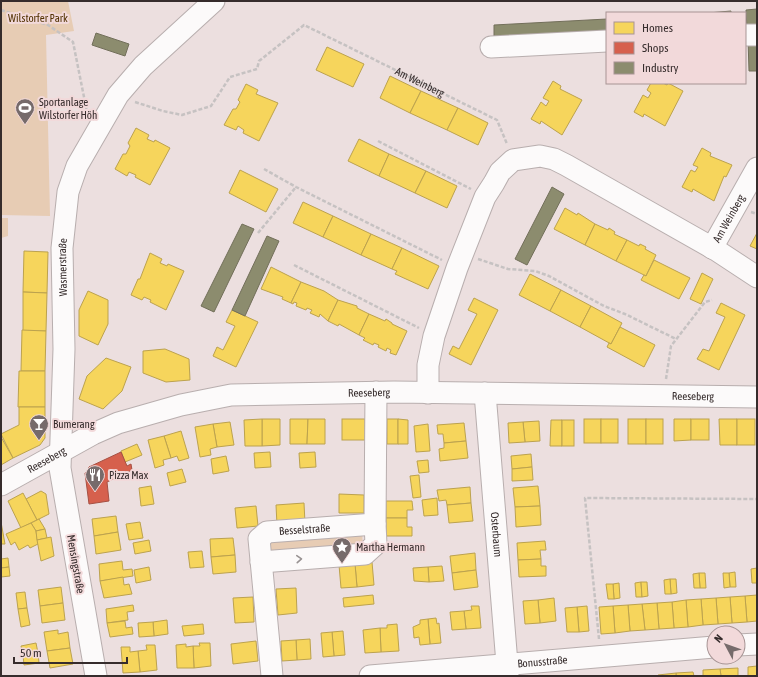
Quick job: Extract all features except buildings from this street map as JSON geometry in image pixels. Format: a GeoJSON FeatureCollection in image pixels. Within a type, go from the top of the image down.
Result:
{"type":"FeatureCollection","features":[{"type":"Feature","properties":{"kind":"street","name":"Wasmerstraße"},"geometry":{"type":"LineString","coordinates":[[61,452],[64,349],[62,248],[68,192],[77,166],[97,129],[118,96],[143,66],[214,1]]}},
{"type":"Feature","properties":{"kind":"street"},"geometry":{"type":"LineString","coordinates":[[746,35],[757,35]]}},
{"type":"Feature","properties":{"kind":"street"},"geometry":{"type":"LineString","coordinates":[[491,47],[606,42]]}},
{"type":"Feature","properties":{"kind":"street","name":"Am Weinberg"},"geometry":{"type":"LineString","coordinates":[[513,160],[540,156],[554,159],[712,248],[757,277]]}},
{"type":"Feature","properties":{"kind":"street"},"geometry":{"type":"LineString","coordinates":[[428,392],[428,365],[434,336],[460,261],[485,197],[500,172],[513,160]]}},
{"type":"Feature","properties":{"kind":"street","name":"Am Weinberg"},"geometry":{"type":"LineString","coordinates":[[712,248],[757,168]]}},
{"type":"Feature","properties":{"kind":"street"},"geometry":{"type":"LineString","coordinates":[[260,562],[365,554],[376,544],[374,524],[376,392]]}},
{"type":"Feature","properties":{"kind":"street","name":"Reeseberg"},"geometry":{"type":"LineString","coordinates":[[1,485],[92,434],[134,417],[210,398],[280,393],[376,392],[757,397]]}},
{"type":"Feature","properties":{"kind":"street","name":"Osterbaum"},"geometry":{"type":"LineString","coordinates":[[485,393],[507,670]]}},
{"type":"Feature","properties":{"kind":"street","name":"Mensingstraße"},"geometry":{"type":"LineString","coordinates":[[61,452],[61,478],[96,676]]}},
{"type":"Feature","properties":{"kind":"street","name":"Besselstraße"},"geometry":{"type":"LineString","coordinates":[[272,676],[259,539],[267,532],[374,524]]}},
{"type":"Feature","properties":{"kind":"street"},"geometry":{"type":"LineString","coordinates":[[746,645],[757,644]]}},
{"type":"Feature","properties":{"kind":"street","name":"Bonusstraße"},"geometry":{"type":"LineString","coordinates":[[370,676],[507,670],[601,656],[706,648]]}},
{"type":"Feature","properties":{"kind":"path"},"geometry":{"type":"LineString","coordinates":[[1,10],[48,25],[73,42],[88,121],[97,129]]}},
{"type":"Feature","properties":{"kind":"path","name":"Am Weinberg"},"geometry":{"type":"LineString","coordinates":[[118,96],[163,111],[182,115],[211,106],[230,77],[257,69],[259,61],[304,25],[497,120],[513,160]]}},
{"type":"Feature","properties":{"kind":"path"},"geometry":{"type":"LineString","coordinates":[[378,141],[485,197]]}},
{"type":"Feature","properties":{"kind":"path"},"geometry":{"type":"LineString","coordinates":[[264,169],[296,187],[460,261],[508,269],[535,271],[549,276],[604,306],[625,314],[676,339]]}},
{"type":"Feature","properties":{"kind":"path"},"geometry":{"type":"LineString","coordinates":[[258,234],[296,187]]}},
{"type":"Feature","properties":{"kind":"path"},"geometry":{"type":"LineString","coordinates":[[294,265],[434,336]]}},
{"type":"Feature","properties":{"kind":"path"},"geometry":{"type":"LineString","coordinates":[[664,396],[671,346],[705,302],[712,300]]}},
{"type":"Feature","properties":{"kind":"path"},"geometry":{"type":"LineString","coordinates":[[601,656],[585,498],[757,499]]}},
{"type":"Feature","properties":{"kind":"green space","name":"Sportanlage Wilstorfer Höh"},"geometry":{"type":"Polygon","coordinates":[[[1,1],[68,1],[74,31],[46,35],[50,216],[1,215],[1,1]]]}},
{"type":"Feature","properties":{"kind":"green space"},"geometry":{"type":"Polygon","coordinates":[[[1,218],[8,218],[8,236],[1,238],[1,218]]]}},
{"type":"Feature","properties":{"kind":"green space"},"geometry":{"type":"Polygon","coordinates":[[[362,530],[363,551],[268,558],[266,537],[362,530]]]}},
{"type":"Feature","properties":{"kind":"place","name":"Sportanlage Wilstorfer Höh"},"geometry":{"type":"Point","coordinates":[25,125]}},
{"type":"Feature","properties":{"kind":"place","name":"Bumerang"},"geometry":{"type":"Point","coordinates":[39,441]}},
{"type":"Feature","properties":{"kind":"place","name":"Pizza Max"},"geometry":{"type":"Point","coordinates":[95,492]}},
{"type":"Feature","properties":{"kind":"place","name":"Martha Hermann"},"geometry":{"type":"Point","coordinates":[342,564]}},
{"type":"Feature","properties":{"kind":"park label","name":"Wilstorfer Park"},"geometry":{"type":"Point","coordinates":[38,18]}}]}
